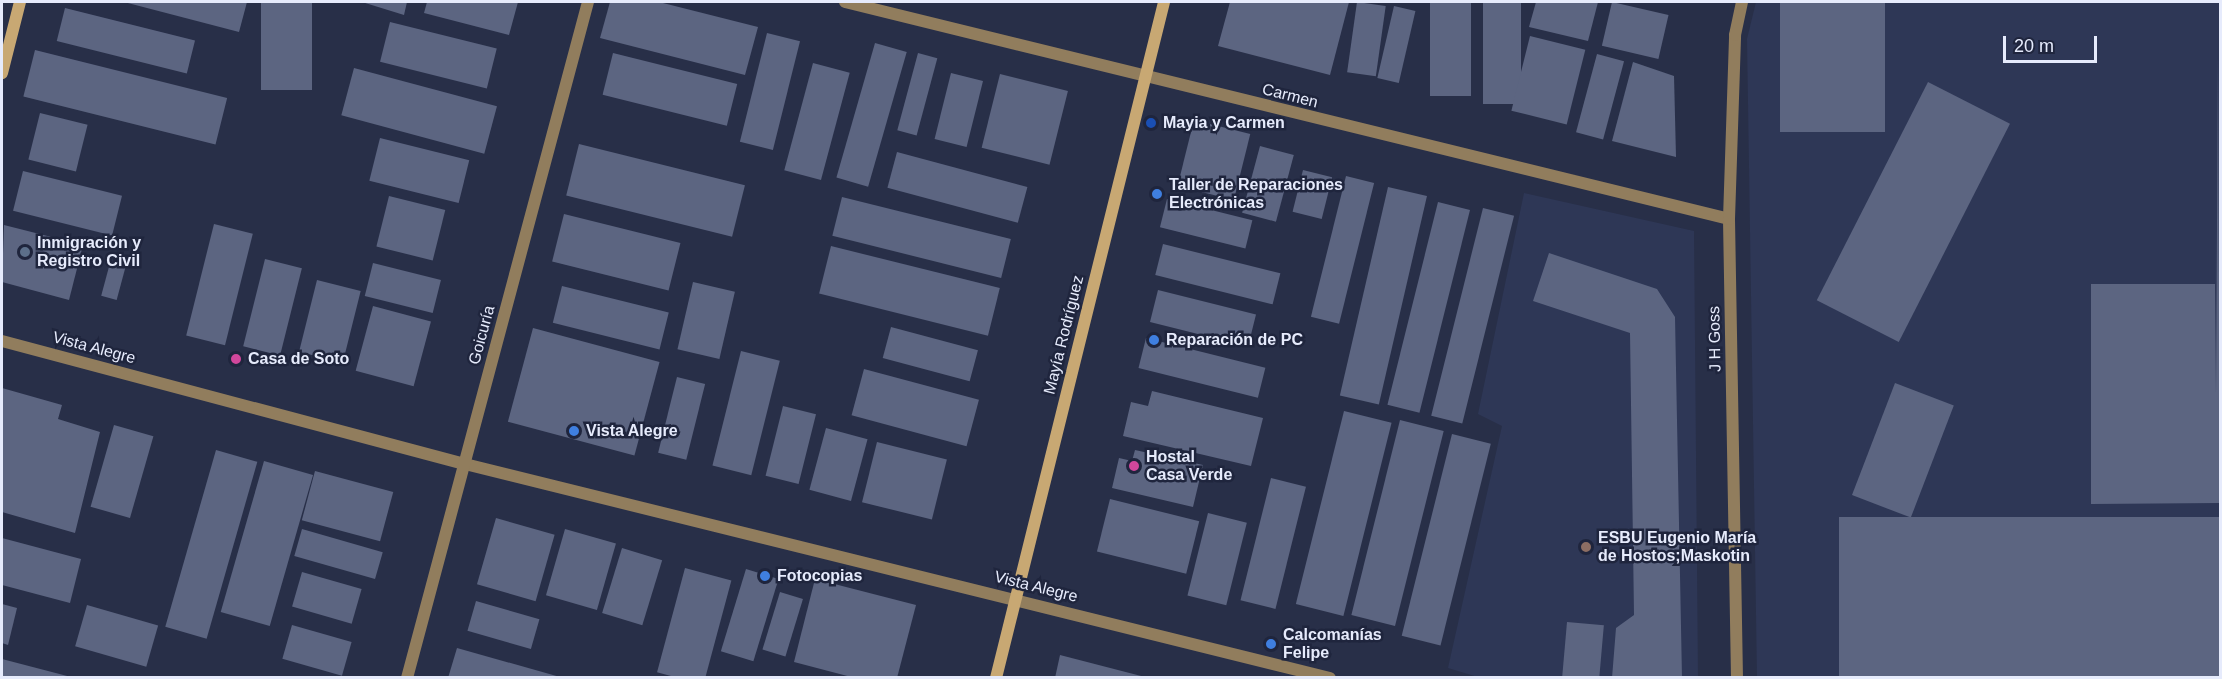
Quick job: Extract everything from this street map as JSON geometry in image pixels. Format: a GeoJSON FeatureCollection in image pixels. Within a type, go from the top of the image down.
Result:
{"type":"FeatureCollection","features":[{"type":"Feature","properties":{"kind":"main road"},"geometry":{"type":"LineString","coordinates":[[2,73],[20,2]]}},
{"type":"Feature","properties":{"kind":"main road","name":"Mayía Rodríguez"},"geometry":{"type":"LineString","coordinates":[[996,678],[1164,2]]}},
{"type":"Feature","properties":{"kind":"street","name":"Goicuría"},"geometry":{"type":"LineString","coordinates":[[407,678],[588,2]]}},
{"type":"Feature","properties":{"kind":"street","name":"Carmen"},"geometry":{"type":"LineString","coordinates":[[844,2],[1145,78],[1729,219]]}},
{"type":"Feature","properties":{"kind":"street","name":"J H Goss"},"geometry":{"type":"LineString","coordinates":[[1737,678],[1729,219],[1735,35],[1742,2]]}},
{"type":"Feature","properties":{"kind":"street","name":"Vista Alegre"},"geometry":{"type":"LineString","coordinates":[[2,341],[465,464],[1330,678]]}},
{"type":"Feature","properties":{"kind":"shaded area"},"geometry":{"type":"Polygon","coordinates":[[[1756,2],[2220,2],[2220,677],[1757,677],[1747,39],[1756,2]]]}},
{"type":"Feature","properties":{"kind":"shaded area","name":"ESBU Eugenio María de Hostos;Maskotin"},"geometry":{"type":"Polygon","coordinates":[[[1524,193],[1694,231],[1698,677],[1481,678],[1448,668],[1502,426],[1478,414],[1524,193]]]}},
{"type":"Feature","properties":{"kind":"building"},"geometry":{"type":"Polygon","coordinates":[[[124,2],[247,2],[239,32],[124,2]]]}},
{"type":"Feature","properties":{"kind":"building"},"geometry":{"type":"Polygon","coordinates":[[[261,2],[312,2],[312,90],[261,90],[261,2]]]}},
{"type":"Feature","properties":{"kind":"building"},"geometry":{"type":"Polygon","coordinates":[[[362,2],[407,2],[404,15],[362,2]]]}},
{"type":"Feature","properties":{"kind":"building"},"geometry":{"type":"Polygon","coordinates":[[[427,2],[518,2],[509,35],[424,13],[427,2]]]}},
{"type":"Feature","properties":{"kind":"building"},"geometry":{"type":"Polygon","coordinates":[[[610,2],[659,2],[758,27],[745,75],[600,38],[610,2]]]}},
{"type":"Feature","properties":{"kind":"building"},"geometry":{"type":"Polygon","coordinates":[[[1230,2],[1349,2],[1330,75],[1218,46],[1230,2]]]}},
{"type":"Feature","properties":{"kind":"building"},"geometry":{"type":"Polygon","coordinates":[[[1357,2],[1386,6],[1376,76],[1347,72],[1357,2]]]}},
{"type":"Feature","properties":{"kind":"building"},"geometry":{"type":"Polygon","coordinates":[[[1430,2],[1471,2],[1471,96],[1430,96],[1430,2]]]}},
{"type":"Feature","properties":{"kind":"building"},"geometry":{"type":"Polygon","coordinates":[[[1483,2],[1521,2],[1521,104],[1483,104],[1483,2]]]}},
{"type":"Feature","properties":{"kind":"building"},"geometry":{"type":"Polygon","coordinates":[[[1536,2],[1598,2],[1588,41],[1529,27],[1536,2]]]}},
{"type":"Feature","properties":{"kind":"building"},"geometry":{"type":"Polygon","coordinates":[[[1612,2],[1669,15],[1658,59],[1602,46],[1612,2]]]}},
{"type":"Feature","properties":{"kind":"building"},"geometry":{"type":"Polygon","coordinates":[[[1780,2],[1885,2],[1885,132],[1780,132],[1780,2]]]}},
{"type":"Feature","properties":{"kind":"building"},"geometry":{"type":"Polygon","coordinates":[[[1394,6],[1415,11],[1399,83],[1377,78],[1394,6]]]}},
{"type":"Feature","properties":{"kind":"building"},"geometry":{"type":"Polygon","coordinates":[[[65,8],[195,40],[187,73],[57,41],[65,8]]]}},
{"type":"Feature","properties":{"kind":"building"},"geometry":{"type":"Polygon","coordinates":[[[390,22],[497,49],[487,88],[380,62],[390,22]]]}},
{"type":"Feature","properties":{"kind":"building"},"geometry":{"type":"Polygon","coordinates":[[[767,33],[800,41],[773,150],[740,142],[767,33]]]}},
{"type":"Feature","properties":{"kind":"building"},"geometry":{"type":"Polygon","coordinates":[[[1530,36],[1585,50],[1567,125],[1511,111],[1530,36]]]}},
{"type":"Feature","properties":{"kind":"building"},"geometry":{"type":"Polygon","coordinates":[[[875,43],[907,52],[868,187],[836,178],[875,43]]]}},
{"type":"Feature","properties":{"kind":"building"},"geometry":{"type":"Polygon","coordinates":[[[35,50],[227,98],[216,144],[23,97],[35,50]]]}},
{"type":"Feature","properties":{"kind":"building"},"geometry":{"type":"Polygon","coordinates":[[[613,53],[737,84],[727,126],[603,95],[613,53]]]}},
{"type":"Feature","properties":{"kind":"building"},"geometry":{"type":"Polygon","coordinates":[[[918,53],[937,58],[917,135],[897,130],[918,53]]]}},
{"type":"Feature","properties":{"kind":"building"},"geometry":{"type":"Polygon","coordinates":[[[2218,53],[2220,503],[2091,504],[2091,284],[2215,284],[2216,395],[2218,53]]]}},
{"type":"Feature","properties":{"kind":"building"},"geometry":{"type":"Polygon","coordinates":[[[1597,54],[1624,61],[1603,139],[1576,132],[1597,54]]]}},
{"type":"Feature","properties":{"kind":"building"},"geometry":{"type":"Polygon","coordinates":[[[1633,62],[1674,76],[1676,157],[1612,141],[1633,62]]]}},
{"type":"Feature","properties":{"kind":"building"},"geometry":{"type":"Polygon","coordinates":[[[813,63],[850,73],[821,180],[784,170],[813,63]]]}},
{"type":"Feature","properties":{"kind":"building"},"geometry":{"type":"Polygon","coordinates":[[[354,68],[497,106],[484,154],[341,115],[354,68]]]}},
{"type":"Feature","properties":{"kind":"building"},"geometry":{"type":"Polygon","coordinates":[[[951,73],[983,81],[967,147],[935,139],[951,73]]]}},
{"type":"Feature","properties":{"kind":"building"},"geometry":{"type":"Polygon","coordinates":[[[1000,74],[1068,91],[1050,165],[982,148],[1000,74]]]}},
{"type":"Feature","properties":{"kind":"building"},"geometry":{"type":"Polygon","coordinates":[[[1928,82],[2010,124],[1899,342],[1817,300],[1928,82]]]}},
{"type":"Feature","properties":{"kind":"building"},"geometry":{"type":"Polygon","coordinates":[[[40,113],[88,125],[76,171],[28,160],[40,113]]]}},
{"type":"Feature","properties":{"kind":"building"},"geometry":{"type":"Polygon","coordinates":[[[1194,120],[1250,134],[1234,200],[1178,186],[1194,120]]]}},
{"type":"Feature","properties":{"kind":"building"},"geometry":{"type":"Polygon","coordinates":[[[380,138],[469,160],[459,203],[369,181],[380,138]]]}},
{"type":"Feature","properties":{"kind":"building"},"geometry":{"type":"Polygon","coordinates":[[[579,144],[745,185],[732,237],[566,195],[579,144]]]}},
{"type":"Feature","properties":{"kind":"building"},"geometry":{"type":"Polygon","coordinates":[[[1260,146],[1294,155],[1276,222],[1242,213],[1260,146]]]}},
{"type":"Feature","properties":{"kind":"building"},"geometry":{"type":"Polygon","coordinates":[[[897,152],[1027,187],[1018,223],[887,188],[897,152]]]}},
{"type":"Feature","properties":{"kind":"building"},"geometry":{"type":"Polygon","coordinates":[[[1303,170],[1332,177],[1322,219],[1293,212],[1303,170]]]}},
{"type":"Feature","properties":{"kind":"building"},"geometry":{"type":"Polygon","coordinates":[[[23,171],[122,196],[112,235],[13,211],[23,171]]]}},
{"type":"Feature","properties":{"kind":"building"},"geometry":{"type":"Polygon","coordinates":[[[1346,176],[1374,183],[1339,324],[1311,317],[1346,176]]]}},
{"type":"Feature","properties":{"kind":"building"},"geometry":{"type":"Polygon","coordinates":[[[1388,187],[1427,196],[1379,405],[1340,396],[1388,187]]]}},
{"type":"Feature","properties":{"kind":"building"},"geometry":{"type":"Polygon","coordinates":[[[389,196],[445,210],[433,260],[376,246],[389,196]]]}},
{"type":"Feature","properties":{"kind":"building"},"geometry":{"type":"Polygon","coordinates":[[[842,197],[1011,239],[1001,278],[832,236],[842,197]]]}},
{"type":"Feature","properties":{"kind":"building"},"geometry":{"type":"Polygon","coordinates":[[[1167,199],[1252,220],[1245,248],[1160,227],[1167,199]]]}},
{"type":"Feature","properties":{"kind":"building"},"geometry":{"type":"Polygon","coordinates":[[[1438,202],[1470,210],[1419,413],[1387,405],[1438,202]]]}},
{"type":"Feature","properties":{"kind":"building"},"geometry":{"type":"Polygon","coordinates":[[[1483,208],[1514,216],[1462,423],[1431,416],[1483,208]]]}},
{"type":"Feature","properties":{"kind":"building"},"geometry":{"type":"Polygon","coordinates":[[[564,214],[680,243],[669,291],[552,262],[564,214]]]}},
{"type":"Feature","properties":{"kind":"building"},"geometry":{"type":"Polygon","coordinates":[[[214,224],[253,234],[225,345],[186,336],[214,224]]]}},
{"type":"Feature","properties":{"kind":"building"},"geometry":{"type":"Polygon","coordinates":[[[4,225],[83,245],[69,300],[2,282],[4,225]]]}},
{"type":"Feature","properties":{"kind":"building"},"geometry":{"type":"Polygon","coordinates":[[[1163,244],[1280,273],[1273,304],[1155,275],[1163,244]]]}},
{"type":"Feature","properties":{"kind":"building"},"geometry":{"type":"Polygon","coordinates":[[[831,246],[1000,288],[988,336],[819,294],[831,246]]]}},
{"type":"Feature","properties":{"kind":"building"},"geometry":{"type":"Polygon","coordinates":[[[1549,253],[1657,289],[1675,317],[1682,678],[1612,678],[1616,628],[1634,615],[1630,333],[1533,301],[1549,253]]]}},
{"type":"Feature","properties":{"kind":"building"},"geometry":{"type":"Polygon","coordinates":[[[265,259],[302,268],[280,356],[243,346],[265,259]]]}},
{"type":"Feature","properties":{"kind":"building"},"geometry":{"type":"Polygon","coordinates":[[[110,263],[125,267],[117,300],[101,296],[110,263]]]}},
{"type":"Feature","properties":{"kind":"building"},"geometry":{"type":"Polygon","coordinates":[[[373,263],[441,280],[433,313],[365,296],[373,263]]]}},
{"type":"Feature","properties":{"kind":"building"},"geometry":{"type":"Polygon","coordinates":[[[317,280],[361,291],[343,363],[299,352],[317,280]]]}},
{"type":"Feature","properties":{"kind":"building"},"geometry":{"type":"Polygon","coordinates":[[[693,282],[735,292],[719,359],[677,349],[693,282]]]}},
{"type":"Feature","properties":{"kind":"building"},"geometry":{"type":"Polygon","coordinates":[[[562,286],[669,313],[660,349],[553,323],[562,286]]]}},
{"type":"Feature","properties":{"kind":"building"},"geometry":{"type":"Polygon","coordinates":[[[1158,290],[1256,314],[1248,346],[1150,322],[1158,290]]]}},
{"type":"Feature","properties":{"kind":"building"},"geometry":{"type":"Polygon","coordinates":[[[373,306],[431,322],[414,386],[356,371],[373,306]]]}},
{"type":"Feature","properties":{"kind":"building"},"geometry":{"type":"Polygon","coordinates":[[[891,327],[978,350],[970,381],[883,358],[891,327]]]}},
{"type":"Feature","properties":{"kind":"building"},"geometry":{"type":"Polygon","coordinates":[[[533,328],[660,362],[634,456],[508,422],[533,328]]]}},
{"type":"Feature","properties":{"kind":"building"},"geometry":{"type":"Polygon","coordinates":[[[1146,338],[1265,368],[1258,398],[1139,368],[1146,338]]]}},
{"type":"Feature","properties":{"kind":"building"},"geometry":{"type":"Polygon","coordinates":[[[741,351],[780,361],[751,475],[712,465],[741,351]]]}},
{"type":"Feature","properties":{"kind":"building"},"geometry":{"type":"Polygon","coordinates":[[[864,369],[979,400],[967,446],[852,415],[864,369]]]}},
{"type":"Feature","properties":{"kind":"building"},"geometry":{"type":"Polygon","coordinates":[[[677,377],[705,384],[686,460],[658,453],[677,377]]]}},
{"type":"Feature","properties":{"kind":"building"},"geometry":{"type":"Polygon","coordinates":[[[1895,383],[1954,406],[1911,518],[1852,495],[1895,383]]]}},
{"type":"Feature","properties":{"kind":"building"},"geometry":{"type":"Polygon","coordinates":[[[2,388],[62,405],[58,419],[100,432],[75,533],[2,512],[2,388]]]}},
{"type":"Feature","properties":{"kind":"building"},"geometry":{"type":"Polygon","coordinates":[[[1152,391],[1263,418],[1251,466],[1123,436],[1131,402],[1148,406],[1152,391]]]}},
{"type":"Feature","properties":{"kind":"building"},"geometry":{"type":"Polygon","coordinates":[[[783,406],[816,414],[799,484],[766,476],[783,406]]]}},
{"type":"Feature","properties":{"kind":"building"},"geometry":{"type":"Polygon","coordinates":[[[1344,411],[1392,423],[1343,616],[1296,604],[1344,411]]]}},
{"type":"Feature","properties":{"kind":"building"},"geometry":{"type":"Polygon","coordinates":[[[1400,420],[1444,431],[1395,626],[1351,615],[1400,420]]]}},
{"type":"Feature","properties":{"kind":"building"},"geometry":{"type":"Polygon","coordinates":[[[114,425],[153,436],[130,518],[91,507],[114,425]]]}},
{"type":"Feature","properties":{"kind":"building"},"geometry":{"type":"Polygon","coordinates":[[[826,428],[868,439],[851,501],[809,490],[826,428]]]}},
{"type":"Feature","properties":{"kind":"building"},"geometry":{"type":"Polygon","coordinates":[[[1452,434],[1491,444],[1440,645],[1402,636],[1452,434]]]}},
{"type":"Feature","properties":{"kind":"building"},"geometry":{"type":"Polygon","coordinates":[[[877,442],[947,459],[932,520],[862,502],[877,442]]]}},
{"type":"Feature","properties":{"kind":"building"},"geometry":{"type":"Polygon","coordinates":[[[216,450],[257,462],[207,639],[165,627],[216,450]]]}},
{"type":"Feature","properties":{"kind":"building"},"geometry":{"type":"Polygon","coordinates":[[[1135,450],[1203,465],[1193,507],[1112,488],[1119,458],[1132,461],[1135,450]]]}},
{"type":"Feature","properties":{"kind":"building"},"geometry":{"type":"Polygon","coordinates":[[[264,461],[313,475],[270,626],[221,612],[264,461]]]}},
{"type":"Feature","properties":{"kind":"building"},"geometry":{"type":"Polygon","coordinates":[[[315,471],[393,492],[380,541],[302,520],[315,471]]]}},
{"type":"Feature","properties":{"kind":"building"},"geometry":{"type":"Polygon","coordinates":[[[1271,478],[1306,487],[1275,609],[1241,600],[1271,478]]]}},
{"type":"Feature","properties":{"kind":"building"},"geometry":{"type":"Polygon","coordinates":[[[1110,499],[1199,521],[1186,574],[1097,551],[1110,499]]]}},
{"type":"Feature","properties":{"kind":"building"},"geometry":{"type":"Polygon","coordinates":[[[1208,513],[1247,523],[1226,605],[1187,595],[1208,513]]]}},
{"type":"Feature","properties":{"kind":"building"},"geometry":{"type":"Polygon","coordinates":[[[1839,517],[2220,517],[2220,678],[1839,678],[1839,517]]]}},
{"type":"Feature","properties":{"kind":"building"},"geometry":{"type":"Polygon","coordinates":[[[496,518],[555,535],[536,601],[477,584],[496,518]]]}},
{"type":"Feature","properties":{"kind":"building"},"geometry":{"type":"Polygon","coordinates":[[[302,529],[383,552],[375,579],[294,556],[302,529]]]}},
{"type":"Feature","properties":{"kind":"building"},"geometry":{"type":"Polygon","coordinates":[[[565,529],[616,544],[597,610],[546,595],[565,529]]]}},
{"type":"Feature","properties":{"kind":"building"},"geometry":{"type":"Polygon","coordinates":[[[2,538],[81,559],[70,603],[2,585],[2,538]]]}},
{"type":"Feature","properties":{"kind":"building"},"geometry":{"type":"Polygon","coordinates":[[[622,548],[662,560],[642,625],[602,613],[622,548]]]}},
{"type":"Feature","properties":{"kind":"building"},"geometry":{"type":"Polygon","coordinates":[[[685,568],[731,580],[705,678],[678,678],[657,672],[685,568]]]}},
{"type":"Feature","properties":{"kind":"building"},"geometry":{"type":"Polygon","coordinates":[[[746,569],[779,579],[753,661],[721,651],[746,569]]]}},
{"type":"Feature","properties":{"kind":"building"},"geometry":{"type":"Polygon","coordinates":[[[302,572],[362,589],[352,624],[292,607],[302,572]]]}},
{"type":"Feature","properties":{"kind":"building"},"geometry":{"type":"Polygon","coordinates":[[[815,579],[916,605],[897,678],[855,678],[794,662],[815,579]]]}},
{"type":"Feature","properties":{"kind":"building"},"geometry":{"type":"Polygon","coordinates":[[[780,592],[803,599],[785,656],[762,649],[780,592]]]}},
{"type":"Feature","properties":{"kind":"building"},"geometry":{"type":"Polygon","coordinates":[[[476,601],[539,619],[531,649],[467,631],[476,601]]]}},
{"type":"Feature","properties":{"kind":"building"},"geometry":{"type":"Polygon","coordinates":[[[2,604],[17,608],[8,645],[2,643],[2,604]]]}},
{"type":"Feature","properties":{"kind":"building"},"geometry":{"type":"Polygon","coordinates":[[[87,605],[158,625],[146,667],[75,646],[87,605]]]}},
{"type":"Feature","properties":{"kind":"building"},"geometry":{"type":"Polygon","coordinates":[[[1567,622],[1604,625],[1599,678],[1562,678],[1567,622]]]}},
{"type":"Feature","properties":{"kind":"building"},"geometry":{"type":"Polygon","coordinates":[[[292,625],[352,642],[342,676],[282,659],[292,625]]]}},
{"type":"Feature","properties":{"kind":"building"},"geometry":{"type":"Polygon","coordinates":[[[457,648],[560,677],[560,678],[448,678],[457,648]]]}},
{"type":"Feature","properties":{"kind":"building"},"geometry":{"type":"Polygon","coordinates":[[[1060,655],[1145,677],[1145,678],[1055,678],[1060,655]]]}},
{"type":"Feature","properties":{"kind":"building"},"geometry":{"type":"Polygon","coordinates":[[[2,659],[71,677],[71,678],[2,678],[2,659]]]}},
{"type":"Feature","properties":{"kind":"place","name":"Mayia y Carmen"},"geometry":{"type":"Point","coordinates":[1151,123]}},
{"type":"Feature","properties":{"kind":"place","name":"Taller de Reparaciones Electrónicas"},"geometry":{"type":"Point","coordinates":[1157,194]}},
{"type":"Feature","properties":{"kind":"place","name":"Inmigración y Registro Civil"},"geometry":{"type":"Point","coordinates":[25,252]}},
{"type":"Feature","properties":{"kind":"place","name":"Reparación de PC"},"geometry":{"type":"Point","coordinates":[1154,340]}},
{"type":"Feature","properties":{"kind":"place","name":"Casa de Soto"},"geometry":{"type":"Point","coordinates":[236,359]}},
{"type":"Feature","properties":{"kind":"place","name":"Vista Alegre"},"geometry":{"type":"Point","coordinates":[574,431]}},
{"type":"Feature","properties":{"kind":"place","name":"Hostal Casa Verde"},"geometry":{"type":"Point","coordinates":[1134,466]}},
{"type":"Feature","properties":{"kind":"place","name":"ESBU Eugenio María de Hostos;Maskotin"},"geometry":{"type":"Point","coordinates":[1586,547]}},
{"type":"Feature","properties":{"kind":"place","name":"Fotocopias"},"geometry":{"type":"Point","coordinates":[765,576]}},
{"type":"Feature","properties":{"kind":"place","name":"Calcomanías Felipe"},"geometry":{"type":"Point","coordinates":[1271,644]}}]}
